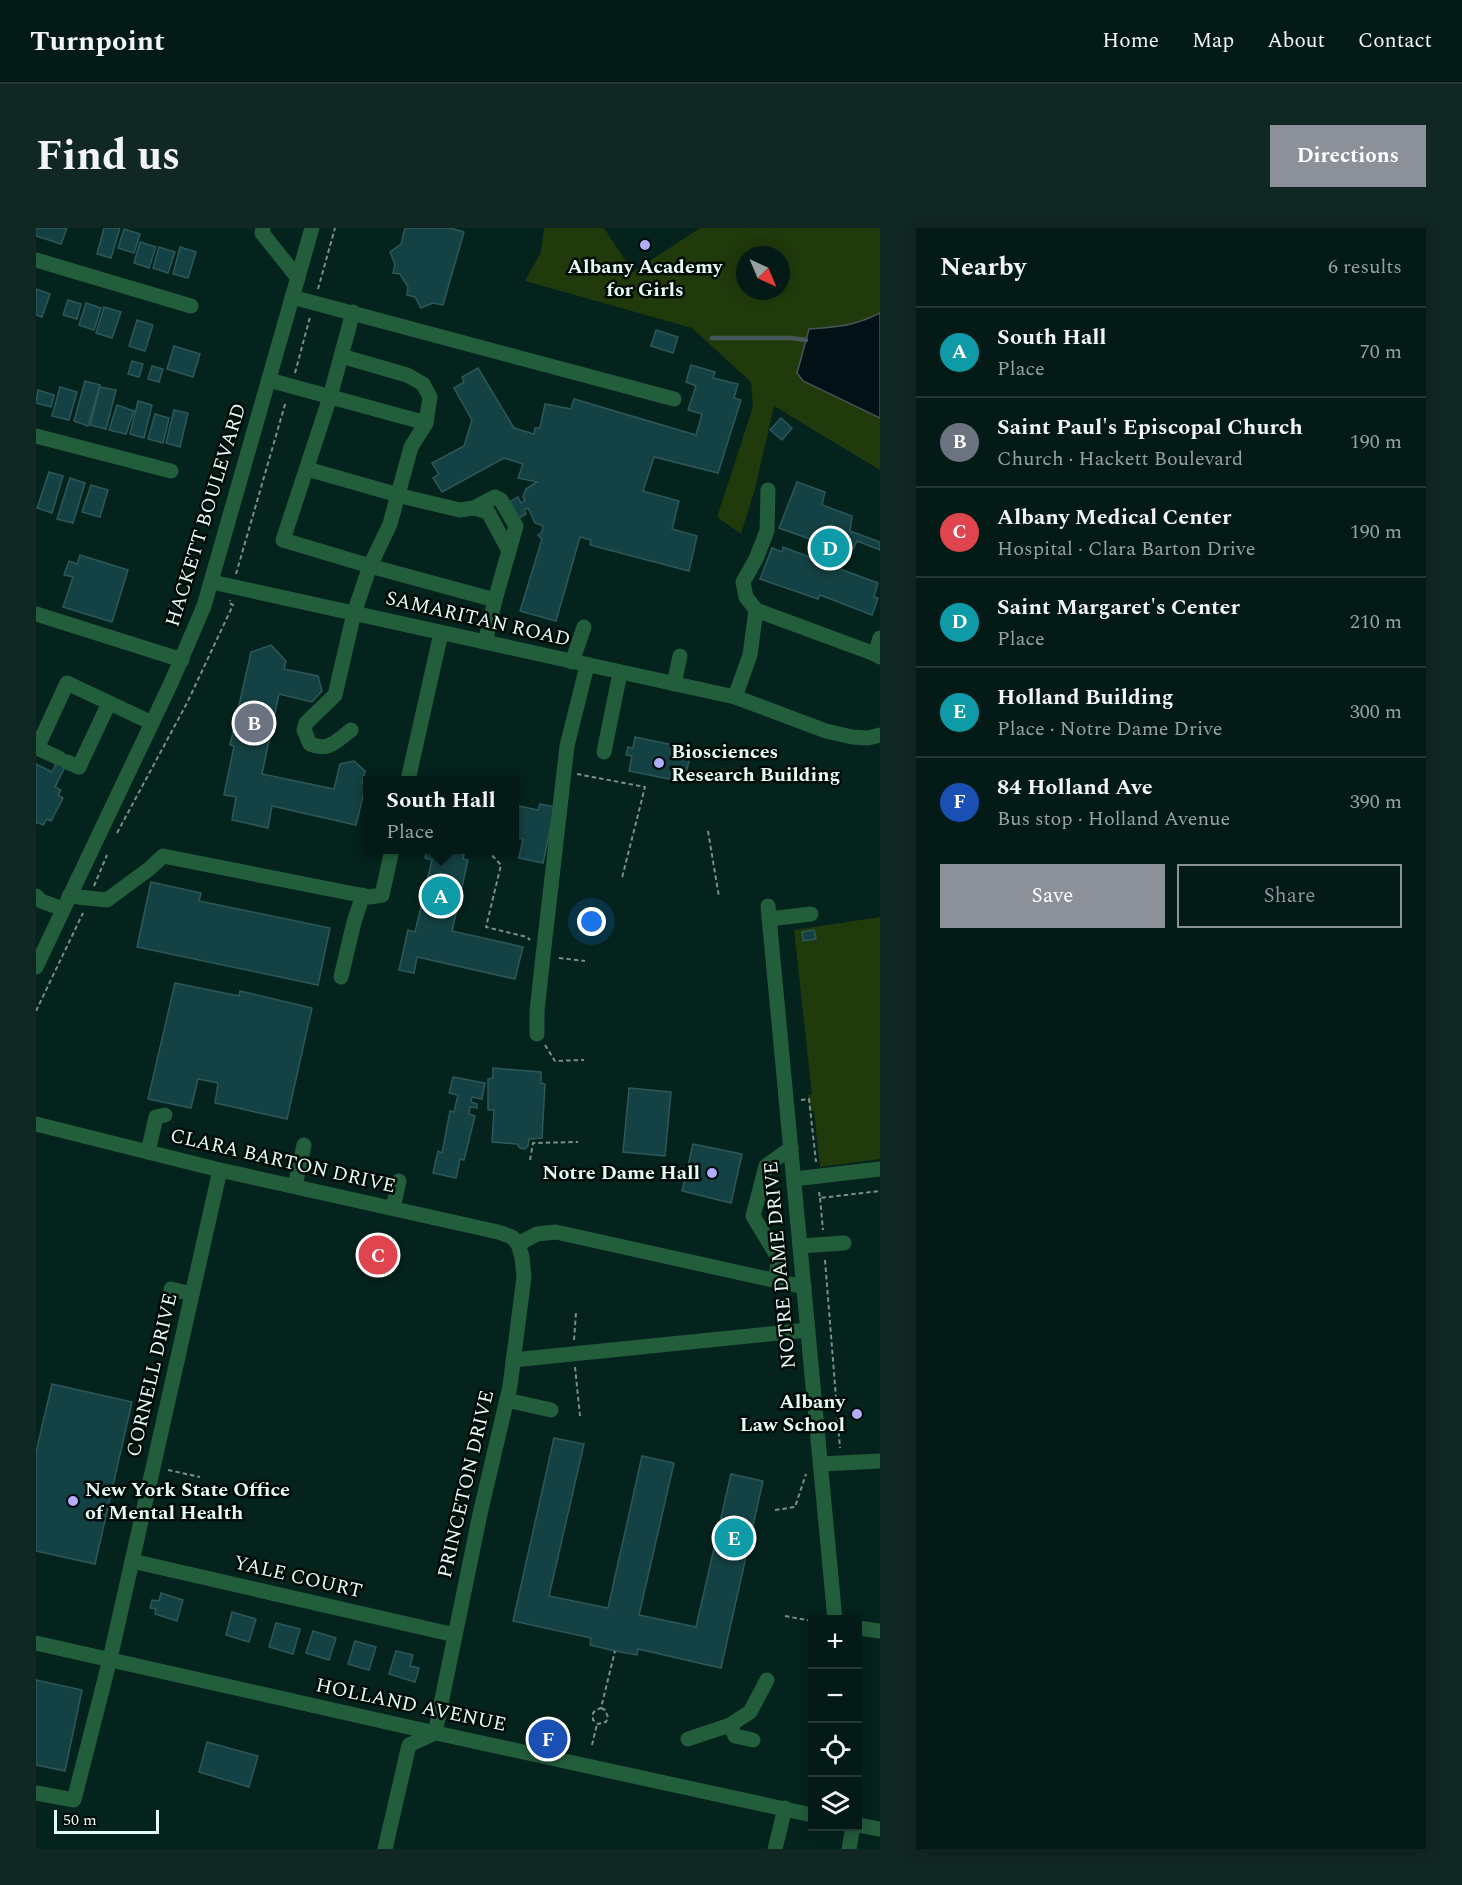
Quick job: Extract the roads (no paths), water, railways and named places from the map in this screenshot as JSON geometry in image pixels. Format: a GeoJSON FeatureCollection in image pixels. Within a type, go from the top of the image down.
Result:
{"type":"FeatureCollection","features":[{"type":"Feature","properties":{"kind":"street"},"geometry":{"type":"LineString","coordinates":[[263,228],[262,233],[298,278]]}},
{"type":"Feature","properties":{"kind":"street","name":"HACKETT BOULEVARD"},"geometry":{"type":"LineString","coordinates":[[36,967],[182,660],[204,606],[312,228]]}},
{"type":"Feature","properties":{"kind":"street"},"geometry":{"type":"LineString","coordinates":[[36,260],[191,306]]}},
{"type":"Feature","properties":{"kind":"street"},"geometry":{"type":"LineString","coordinates":[[292,297],[674,399]]}},
{"type":"Feature","properties":{"kind":"street"},"geometry":{"type":"LineString","coordinates":[[353,312],[330,397],[283,540],[495,600]]}},
{"type":"Feature","properties":{"kind":"street"},"geometry":{"type":"LineString","coordinates":[[341,356],[407,375],[423,384],[430,397],[426,423],[411,447],[390,524],[370,566],[354,613],[335,695],[306,723],[304,730],[310,744],[319,748],[330,746],[351,730]]}},
{"type":"Feature","properties":{"kind":"street"},"geometry":{"type":"LineString","coordinates":[[269,380],[426,423]]}},
{"type":"Feature","properties":{"kind":"street"},"geometry":{"type":"LineString","coordinates":[[36,436],[171,471]]}},
{"type":"Feature","properties":{"kind":"street"},"geometry":{"type":"LineString","coordinates":[[307,469],[460,510],[474,508],[495,497],[501,500],[516,526],[485,642]]}},
{"type":"Feature","properties":{"kind":"street"},"geometry":{"type":"LineString","coordinates":[[768,490],[767,531],[756,559],[743,582],[746,597],[756,610],[878,656],[880,638]]}},
{"type":"Feature","properties":{"kind":"street","name":"SAMARITAN ROAD"},"geometry":{"type":"LineString","coordinates":[[212,582],[735,697],[826,731],[852,737],[868,738],[880,735]]}},
{"type":"Feature","properties":{"kind":"street"},"geometry":{"type":"LineString","coordinates":[[735,697],[750,655],[756,610]]}},
{"type":"Feature","properties":{"kind":"street"},"geometry":{"type":"LineString","coordinates":[[36,614],[182,660]]}},
{"type":"Feature","properties":{"kind":"street"},"geometry":{"type":"LineString","coordinates":[[537,1034],[537,1011],[567,746],[584,627]]}},
{"type":"Feature","properties":{"kind":"street"},"geometry":{"type":"LineString","coordinates":[[409,776],[441,633]]}},
{"type":"Feature","properties":{"kind":"street"},"geometry":{"type":"LineString","coordinates":[[674,684],[680,656]]}},
{"type":"Feature","properties":{"kind":"street"},"geometry":{"type":"LineString","coordinates":[[604,752],[620,673]]}},
{"type":"Feature","properties":{"kind":"street"},"geometry":{"type":"LineString","coordinates":[[109,703],[79,767],[37,748],[67,683],[152,723]]}},
{"type":"Feature","properties":{"kind":"street"},"geometry":{"type":"LineString","coordinates":[[36,896],[41,901],[66,903],[106,900],[163,856],[370,897],[382,895],[392,854]]}},
{"type":"Feature","properties":{"kind":"street"},"geometry":{"type":"LineString","coordinates":[[341,977],[363,895]]}},
{"type":"Feature","properties":{"kind":"street","name":"NOTRE DAME DRIVE"},"geometry":{"type":"LineString","coordinates":[[811,914],[769,912],[835,1615]]}},
{"type":"Feature","properties":{"kind":"street"},"geometry":{"type":"LineString","coordinates":[[148,1152],[156,1117],[165,1115]]}},
{"type":"Feature","properties":{"kind":"street","name":"CLARA BARTON DRIVE"},"geometry":{"type":"LineString","coordinates":[[36,1124],[220,1170],[498,1232],[512,1237],[518,1244]]}},
{"type":"Feature","properties":{"kind":"street"},"geometry":{"type":"LineString","coordinates":[[295,1186],[304,1145]]}},
{"type":"Feature","properties":{"kind":"street"},"geometry":{"type":"LineString","coordinates":[[775,1280],[779,1259],[753,1216],[766,1166],[791,1148]]}},
{"type":"Feature","properties":{"kind":"street"},"geometry":{"type":"LineString","coordinates":[[794,1179],[880,1169]]}},
{"type":"Feature","properties":{"kind":"street","name":"CORNELL DRIVE"},"geometry":{"type":"LineString","coordinates":[[36,1793],[74,1800],[110,1659],[220,1170]]}},
{"type":"Feature","properties":{"kind":"street"},"geometry":{"type":"LineString","coordinates":[[393,1208],[399,1181]]}},
{"type":"Feature","properties":{"kind":"street"},"geometry":{"type":"LineString","coordinates":[[518,1244],[537,1234],[556,1232],[804,1287]]}},
{"type":"Feature","properties":{"kind":"street"},"geometry":{"type":"LineString","coordinates":[[800,1246],[844,1243]]}},
{"type":"Feature","properties":{"kind":"street","name":"PRINCETON DRIVE"},"geometry":{"type":"LineString","coordinates":[[435,1732],[454,1635],[507,1400],[524,1277],[518,1244]]}},
{"type":"Feature","properties":{"kind":"street"},"geometry":{"type":"LineString","coordinates":[[171,1289],[192,1294]]}},
{"type":"Feature","properties":{"kind":"street"},"geometry":{"type":"LineString","coordinates":[[513,1360],[808,1330]]}},
{"type":"Feature","properties":{"kind":"street"},"geometry":{"type":"LineString","coordinates":[[507,1400],[551,1410]]}},
{"type":"Feature","properties":{"kind":"street"},"geometry":{"type":"LineString","coordinates":[[820,1464],[880,1461]]}},
{"type":"Feature","properties":{"kind":"street","name":"YALE COURT"},"geometry":{"type":"LineString","coordinates":[[132,1561],[454,1635]]}},
{"type":"Feature","properties":{"kind":"street"},"geometry":{"type":"LineString","coordinates":[[862,1629],[880,1631]]}},
{"type":"Feature","properties":{"kind":"street","name":"HOLLAND AVENUE"},"geometry":{"type":"LineString","coordinates":[[36,1643],[808,1814]]}},
{"type":"Feature","properties":{"kind":"street"},"geometry":{"type":"LineString","coordinates":[[688,1739],[730,1725],[750,1712],[767,1680]]}},
{"type":"Feature","properties":{"kind":"street"},"geometry":{"type":"LineString","coordinates":[[730,1725],[735,1736],[753,1740]]}},
{"type":"Feature","properties":{"kind":"street"},"geometry":{"type":"LineString","coordinates":[[385,1849],[409,1745],[435,1732]]}},
{"type":"Feature","properties":{"kind":"street"},"geometry":{"type":"LineString","coordinates":[[775,1849],[785,1808]]}},
{"type":"Feature","properties":{"kind":"street"},"geometry":{"type":"LineString","coordinates":[[862,1826],[880,1829]]}},
{"type":"Feature","properties":{"kind":"street"},"geometry":{"type":"LineString","coordinates":[[849,1849],[852,1831]]}},
{"type":"Feature","properties":{"kind":"waterway"},"geometry":{"type":"LineString","coordinates":[[712,338],[806,340]]}},
{"type":"Feature","properties":{"kind":"place","name":"Albany Academy for Girls"},"geometry":{"type":"Point","coordinates":[645,245]}},
{"type":"Feature","properties":{"kind":"place","name":"Saint Margaret's Center"},"geometry":{"type":"Point","coordinates":[830,548]}},
{"type":"Feature","properties":{"kind":"place","name":"Saint Paul's Episcopal Church"},"geometry":{"type":"Point","coordinates":[254,723]}},
{"type":"Feature","properties":{"kind":"place","name":"Biosciences Research Building"},"geometry":{"type":"Point","coordinates":[659,763]}},
{"type":"Feature","properties":{"kind":"place","name":"South Hall"},"geometry":{"type":"Point","coordinates":[441,896]}},
{"type":"Feature","properties":{"kind":"place","name":"Notre Dame Hall"},"geometry":{"type":"Point","coordinates":[712,1173]}},
{"type":"Feature","properties":{"kind":"place","name":"Albany Medical Center"},"geometry":{"type":"Point","coordinates":[378,1255]}},
{"type":"Feature","properties":{"kind":"place","name":"Albany Law School"},"geometry":{"type":"Point","coordinates":[857,1414]}},
{"type":"Feature","properties":{"kind":"place","name":"New York State Office of Mental Health"},"geometry":{"type":"Point","coordinates":[73,1501]}},
{"type":"Feature","properties":{"kind":"place","name":"Holland Building"},"geometry":{"type":"Point","coordinates":[734,1538]}},
{"type":"Feature","properties":{"kind":"place","name":"84 Holland Ave"},"geometry":{"type":"Point","coordinates":[548,1739]}}]}
